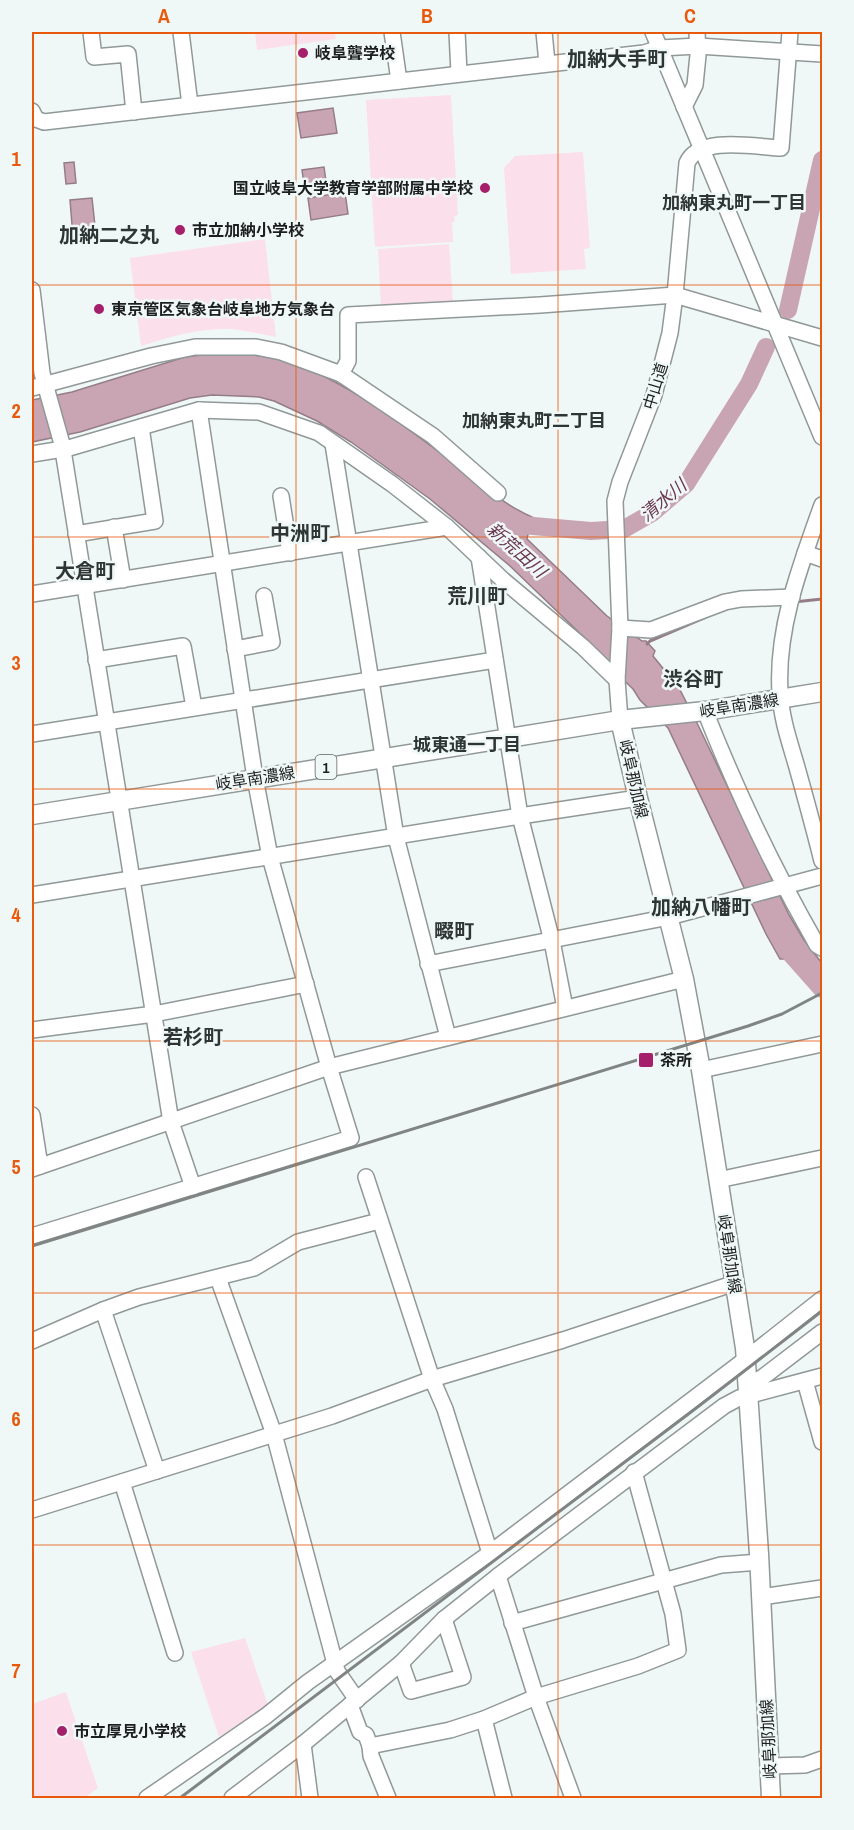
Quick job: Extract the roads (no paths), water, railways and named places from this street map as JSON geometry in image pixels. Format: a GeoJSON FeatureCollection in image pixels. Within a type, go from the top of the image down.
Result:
{"type":"FeatureCollection","features":[{"type":"Feature","properties":{"kind":"main road","name":"岐阜南濃線"},"geometry":{"type":"LineString","coordinates":[[32,814],[646,715],[699,709],[780,695],[822,684]]}},
{"type":"Feature","properties":{"kind":"main road","name":"岐阜南濃線"},"geometry":{"type":"LineString","coordinates":[[780,695],[822,692]]}},
{"type":"Feature","properties":{"kind":"main road","name":"岐阜那加線"},"geometry":{"type":"LineString","coordinates":[[620,720],[684,979],[701,1070],[746,1359],[760,1562],[771,1798]]}},
{"type":"Feature","properties":{"kind":"street"},"geometry":{"type":"LineString","coordinates":[[91,32],[94,57],[128,54],[134,111]]}},
{"type":"Feature","properties":{"kind":"street"},"geometry":{"type":"LineString","coordinates":[[181,32],[190,105]]}},
{"type":"Feature","properties":{"kind":"street"},"geometry":{"type":"LineString","coordinates":[[392,32],[399,81]]}},
{"type":"Feature","properties":{"kind":"street"},"geometry":{"type":"LineString","coordinates":[[457,32],[459,73]]}},
{"type":"Feature","properties":{"kind":"street"},"geometry":{"type":"LineString","coordinates":[[544,32],[547,63]]}},
{"type":"Feature","properties":{"kind":"street"},"geometry":{"type":"LineString","coordinates":[[653,32],[822,437]]}},
{"type":"Feature","properties":{"kind":"street"},"geometry":{"type":"LineString","coordinates":[[702,147],[714,145],[781,148],[790,32]]}},
{"type":"Feature","properties":{"kind":"street"},"geometry":{"type":"LineString","coordinates":[[32,113],[36,119],[44,122],[644,53],[697,39],[822,54]]}},
{"type":"Feature","properties":{"kind":"street"},"geometry":{"type":"LineString","coordinates":[[684,106],[695,85],[697,39]]}},
{"type":"Feature","properties":{"kind":"street","name":"中山道"},"geometry":{"type":"LineString","coordinates":[[620,720],[617,680],[620,628],[615,501],[620,482],[654,395],[670,333],[687,163],[689,157],[702,147]]}},
{"type":"Feature","properties":{"kind":"street"},"geometry":{"type":"LineString","coordinates":[[32,290],[41,387],[62,446],[171,1122],[193,1187]]}},
{"type":"Feature","properties":{"kind":"street"},"geometry":{"type":"LineString","coordinates":[[341,374],[348,361],[348,315],[675,295],[822,338]]}},
{"type":"Feature","properties":{"kind":"street"},"geometry":{"type":"LineString","coordinates":[[41,387],[151,356],[195,347],[256,348],[281,352],[341,374],[433,436],[498,493]]}},
{"type":"Feature","properties":{"kind":"street"},"geometry":{"type":"LineString","coordinates":[[32,454],[199,410],[259,412],[319,434],[392,484],[447,527],[503,580],[583,647],[617,680]]}},
{"type":"Feature","properties":{"kind":"street"},"geometry":{"type":"LineString","coordinates":[[32,1236],[351,1138],[270,857],[255,778],[199,410]]}},
{"type":"Feature","properties":{"kind":"street"},"geometry":{"type":"LineString","coordinates":[[76,534],[155,521],[141,427]]}},
{"type":"Feature","properties":{"kind":"street"},"geometry":{"type":"LineString","coordinates":[[333,444],[396,837],[447,1037]]}},
{"type":"Feature","properties":{"kind":"street"},"geometry":{"type":"LineString","coordinates":[[281,496],[290,553]]}},
{"type":"Feature","properties":{"kind":"street"},"geometry":{"type":"LineString","coordinates":[[822,505],[791,602],[783,643],[780,695],[783,720],[822,861]]}},
{"type":"Feature","properties":{"kind":"street"},"geometry":{"type":"LineString","coordinates":[[32,594],[447,527]]}},
{"type":"Feature","properties":{"kind":"street"},"geometry":{"type":"LineString","coordinates":[[114,528],[123,580]]}},
{"type":"Feature","properties":{"kind":"street"},"geometry":{"type":"LineString","coordinates":[[805,553],[822,559]]}},
{"type":"Feature","properties":{"kind":"street"},"geometry":{"type":"LineString","coordinates":[[479,557],[520,816],[552,941],[565,1008]]}},
{"type":"Feature","properties":{"kind":"street"},"geometry":{"type":"LineString","coordinates":[[235,649],[272,642],[264,596]]}},
{"type":"Feature","properties":{"kind":"street"},"geometry":{"type":"LineString","coordinates":[[620,628],[651,630],[725,602],[741,599],[791,602]]}},
{"type":"Feature","properties":{"kind":"street"},"geometry":{"type":"LineString","coordinates":[[96,660],[183,646],[194,707]]}},
{"type":"Feature","properties":{"kind":"street"},"geometry":{"type":"LineString","coordinates":[[32,734],[495,660]]}},
{"type":"Feature","properties":{"kind":"street"},"geometry":{"type":"LineString","coordinates":[[699,709],[723,756],[782,887],[817,945],[822,948]]}},
{"type":"Feature","properties":{"kind":"street"},"geometry":{"type":"LineString","coordinates":[[32,895],[638,798]]}},
{"type":"Feature","properties":{"kind":"street"},"geometry":{"type":"LineString","coordinates":[[428,964],[669,917],[822,876]]}},
{"type":"Feature","properties":{"kind":"street"},"geometry":{"type":"LineString","coordinates":[[32,1115],[36,1168],[329,1067],[684,979]]}},
{"type":"Feature","properties":{"kind":"street"},"geometry":{"type":"LineString","coordinates":[[32,1030],[154,1014],[306,984]]}},
{"type":"Feature","properties":{"kind":"street"},"geometry":{"type":"LineString","coordinates":[[701,1070],[822,1044]]}},
{"type":"Feature","properties":{"kind":"street"},"geometry":{"type":"LineString","coordinates":[[718,1179],[822,1158]]}},
{"type":"Feature","properties":{"kind":"street"},"geometry":{"type":"LineString","coordinates":[[366,1177],[432,1379],[445,1409],[490,1553]]}},
{"type":"Feature","properties":{"kind":"street"},"geometry":{"type":"LineString","coordinates":[[32,1341],[139,1297],[254,1268],[298,1242],[379,1221]]}},
{"type":"Feature","properties":{"kind":"street"},"geometry":{"type":"LineString","coordinates":[[218,1278],[274,1434],[337,1671],[353,1702],[360,1732],[366,1735],[371,1756],[388,1798]]}},
{"type":"Feature","properties":{"kind":"street"},"geometry":{"type":"LineString","coordinates":[[32,1510],[332,1416],[432,1379],[563,1340],[735,1283]]}},
{"type":"Feature","properties":{"kind":"street"},"geometry":{"type":"LineString","coordinates":[[147,1798],[239,1735],[490,1553],[822,1299]]}},
{"type":"Feature","properties":{"kind":"street"},"geometry":{"type":"LineString","coordinates":[[103,1310],[157,1471]]}},
{"type":"Feature","properties":{"kind":"street"},"geometry":{"type":"LineString","coordinates":[[232,1798],[303,1744],[401,1663],[444,1619],[498,1576],[634,1472],[724,1406],[739,1398],[822,1332]]}},
{"type":"Feature","properties":{"kind":"street"},"geometry":{"type":"LineString","coordinates":[[749,1390],[822,1376]]}},
{"type":"Feature","properties":{"kind":"street"},"geometry":{"type":"LineString","coordinates":[[805,1381],[822,1442]]}},
{"type":"Feature","properties":{"kind":"street"},"geometry":{"type":"LineString","coordinates":[[370,1746],[450,1730],[536,1697],[639,1666],[678,1650],[673,1614],[634,1472]]}},
{"type":"Feature","properties":{"kind":"street"},"geometry":{"type":"LineString","coordinates":[[123,1482],[175,1653]]}},
{"type":"Feature","properties":{"kind":"street"},"geometry":{"type":"LineString","coordinates":[[512,1623],[722,1565],[760,1562]]}},
{"type":"Feature","properties":{"kind":"street"},"geometry":{"type":"LineString","coordinates":[[498,1576],[536,1697],[573,1798]]}},
{"type":"Feature","properties":{"kind":"street"},"geometry":{"type":"LineString","coordinates":[[761,1598],[822,1588]]}},
{"type":"Feature","properties":{"kind":"street"},"geometry":{"type":"LineString","coordinates":[[401,1663],[411,1691],[462,1677],[444,1619]]}},
{"type":"Feature","properties":{"kind":"street"},"geometry":{"type":"LineString","coordinates":[[483,1719],[504,1798]]}},
{"type":"Feature","properties":{"kind":"street"},"geometry":{"type":"LineString","coordinates":[[303,1744],[310,1798]]}},
{"type":"Feature","properties":{"kind":"street"},"geometry":{"type":"LineString","coordinates":[[769,1766],[805,1765],[822,1759]]}},
{"type":"Feature","properties":{"kind":"water"},"geometry":{"type":"Polygon","coordinates":[[[333,108],[337,133],[301,138],[297,113],[333,108]]]}},
{"type":"Feature","properties":{"kind":"water"},"geometry":{"type":"Polygon","coordinates":[[[74,162],[76,183],[66,184],[64,163],[74,162]]]}},
{"type":"Feature","properties":{"kind":"water"},"geometry":{"type":"Polygon","coordinates":[[[324,167],[326,181],[304,184],[302,170],[324,167]]]}},
{"type":"Feature","properties":{"kind":"water"},"geometry":{"type":"Polygon","coordinates":[[[345,192],[348,214],[311,220],[308,198],[345,192]]]}},
{"type":"Feature","properties":{"kind":"water"},"geometry":{"type":"Polygon","coordinates":[[[92,198],[96,235],[73,237],[70,200],[92,198]]]}},
{"type":"Feature","properties":{"kind":"water"},"geometry":{"type":"Polygon","coordinates":[[[218,353],[273,358],[320,374],[366,400],[501,499],[534,518],[527,539],[607,616],[642,641],[646,641],[655,651],[653,656],[679,688],[789,915],[821,962],[822,979],[800,970],[788,959],[780,959],[668,728],[603,660],[590,643],[510,566],[430,499],[351,442],[317,421],[274,401],[259,397],[212,395],[190,398],[80,432],[32,442],[32,400],[72,392],[185,357],[218,353]]]}},
{"type":"Feature","properties":{"kind":"waterway","name":"清水川"},"geometry":{"type":"LineString","coordinates":[[788,310],[822,160]]}},
{"type":"Feature","properties":{"kind":"waterway","name":"清水川"},"geometry":{"type":"LineString","coordinates":[[510,524],[591,531],[624,529],[652,513],[686,484],[749,384],[766,347]]}},
{"type":"Feature","properties":{"kind":"waterway"},"geometry":{"type":"LineString","coordinates":[[794,602],[822,599]]}},
{"type":"Feature","properties":{"kind":"waterway"},"geometry":{"type":"LineString","coordinates":[[647,644],[706,617]]}},
{"type":"Feature","properties":{"kind":"waterway","name":"新荒田川"},"geometry":{"type":"LineString","coordinates":[[790,953],[822,989]]}},
{"type":"Feature","properties":{"kind":"railway"},"geometry":{"type":"LineString","coordinates":[[32,1246],[748,1026],[782,1014],[822,993]]}},
{"type":"Feature","properties":{"kind":"railway"},"geometry":{"type":"LineString","coordinates":[[180,1798],[822,1311]]}},
{"type":"Feature","properties":{"kind":"place","name":"岐阜聾学校"},"geometry":{"type":"Point","coordinates":[303,53]}},
{"type":"Feature","properties":{"kind":"place","name":"国立岐阜大学教育学部附属中学校"},"geometry":{"type":"Point","coordinates":[485,188]}},
{"type":"Feature","properties":{"kind":"place","name":"市立加納小学校"},"geometry":{"type":"Point","coordinates":[180,230]}},
{"type":"Feature","properties":{"kind":"place","name":"東京管区気象台岐阜地方気象台"},"geometry":{"type":"Point","coordinates":[99,309]}},
{"type":"Feature","properties":{"kind":"place","name":"茶所"},"geometry":{"type":"Point","coordinates":[646,1060]}},
{"type":"Feature","properties":{"kind":"place","name":"市立厚見小学校"},"geometry":{"type":"Point","coordinates":[62,1731]}},
{"type":"Feature","properties":{"kind":"district","name":"加納大手町"},"geometry":{"type":"Point","coordinates":[617,58]}},
{"type":"Feature","properties":{"kind":"district","name":"加納東丸町一丁目"},"geometry":{"type":"Point","coordinates":[734,202]}},
{"type":"Feature","properties":{"kind":"district","name":"加納二之丸"},"geometry":{"type":"Point","coordinates":[109,234]}},
{"type":"Feature","properties":{"kind":"district","name":"加納東丸町二丁目"},"geometry":{"type":"Point","coordinates":[534,420]}},
{"type":"Feature","properties":{"kind":"district","name":"中洲町"},"geometry":{"type":"Point","coordinates":[300,532]}},
{"type":"Feature","properties":{"kind":"district","name":"大倉町"},"geometry":{"type":"Point","coordinates":[85,570]}},
{"type":"Feature","properties":{"kind":"district","name":"荒川町"},"geometry":{"type":"Point","coordinates":[477,595]}},
{"type":"Feature","properties":{"kind":"district","name":"渋谷町"},"geometry":{"type":"Point","coordinates":[693,678]}},
{"type":"Feature","properties":{"kind":"district","name":"城東通一丁目"},"geometry":{"type":"Point","coordinates":[467,744]}},
{"type":"Feature","properties":{"kind":"district","name":"加納八幡町"},"geometry":{"type":"Point","coordinates":[701,906]}},
{"type":"Feature","properties":{"kind":"district","name":"畷町"},"geometry":{"type":"Point","coordinates":[454,930]}},
{"type":"Feature","properties":{"kind":"district","name":"若杉町"},"geometry":{"type":"Point","coordinates":[193,1036]}}]}
